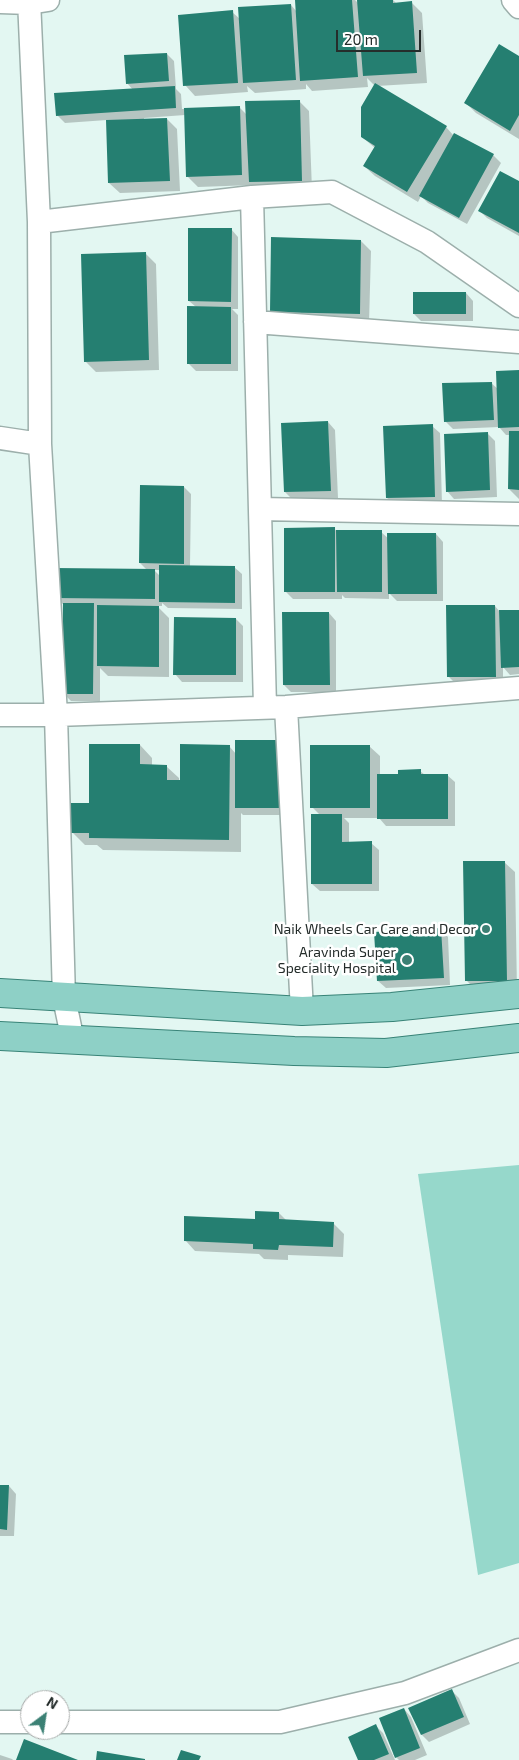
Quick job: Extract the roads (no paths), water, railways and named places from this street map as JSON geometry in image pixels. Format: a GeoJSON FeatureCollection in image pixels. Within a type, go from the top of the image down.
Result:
{"type":"FeatureCollection","features":[{"type":"Feature","properties":{"kind":"main road"},"geometry":{"type":"LineString","coordinates":[[0,993],[302,1011],[392,1007],[519,994]]}},
{"type":"Feature","properties":{"kind":"main road"},"geometry":{"type":"LineString","coordinates":[[0,1036],[73,1041],[386,1054],[519,1038]]}},
{"type":"Feature","properties":{"kind":"street"},"geometry":{"type":"LineString","coordinates":[[513,0],[519,7]]}},
{"type":"Feature","properties":{"kind":"street"},"geometry":{"type":"LineString","coordinates":[[0,2],[35,1],[39,222],[40,444],[56,715],[64,998],[73,1041]]}},
{"type":"Feature","properties":{"kind":"street"},"geometry":{"type":"LineString","coordinates":[[39,222],[252,197],[332,192],[427,242],[519,306]]}},
{"type":"Feature","properties":{"kind":"street"},"geometry":{"type":"LineString","coordinates":[[252,197],[260,509],[302,1011]]}},
{"type":"Feature","properties":{"kind":"street"},"geometry":{"type":"LineString","coordinates":[[255,322],[519,342]]}},
{"type":"Feature","properties":{"kind":"street"},"geometry":{"type":"LineString","coordinates":[[0,438],[40,444]]}},
{"type":"Feature","properties":{"kind":"street"},"geometry":{"type":"LineString","coordinates":[[260,509],[519,514]]}},
{"type":"Feature","properties":{"kind":"street"},"geometry":{"type":"LineString","coordinates":[[0,715],[56,715],[276,707],[519,688]]}},
{"type":"Feature","properties":{"kind":"street"},"geometry":{"type":"LineString","coordinates":[[70,1722],[280,1722],[405,1693],[519,1650]]}},
{"type":"Feature","properties":{"kind":"street"},"geometry":{"type":"LineString","coordinates":[[0,1722],[20,1722]]}},
{"type":"Feature","properties":{"kind":"place","name":"Naik Wheels Car Care and Decor"},"geometry":{"type":"Point","coordinates":[486,929]}},
{"type":"Feature","properties":{"kind":"place","name":"Aravinda Super Speciality Hospital"},"geometry":{"type":"Point","coordinates":[407,960]}}]}
